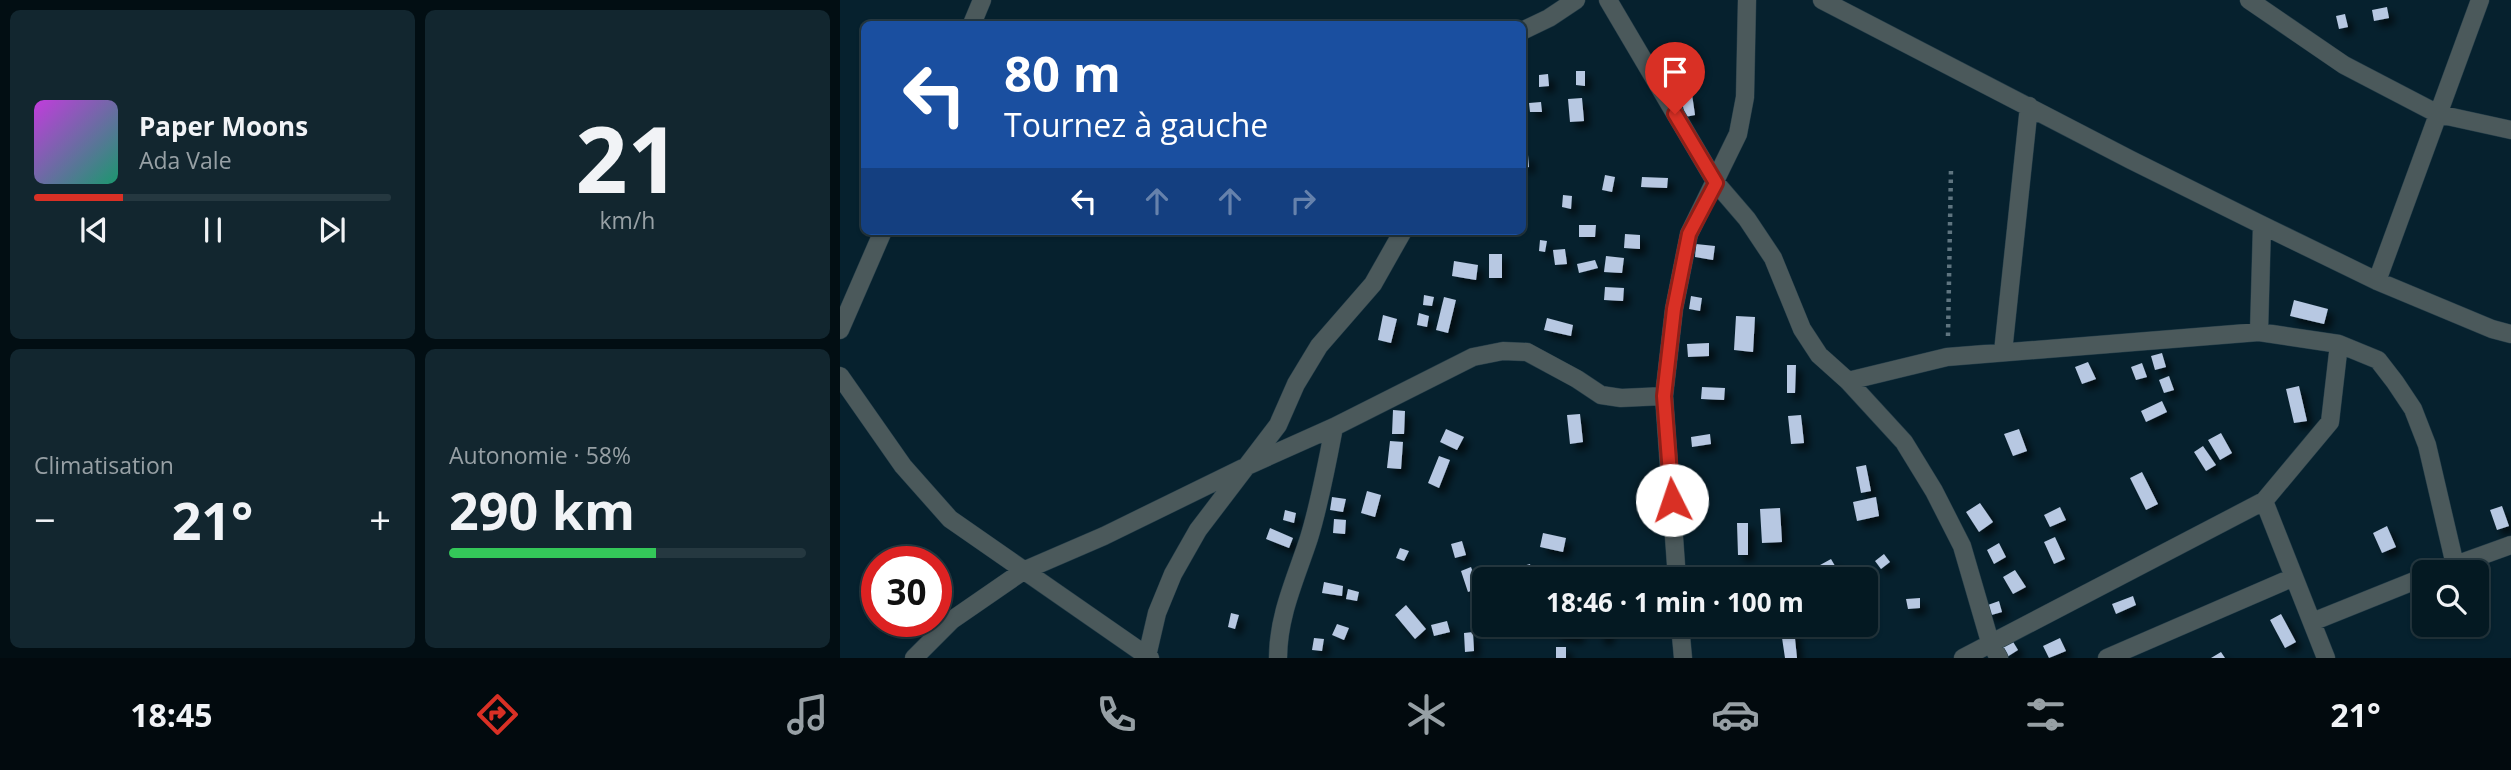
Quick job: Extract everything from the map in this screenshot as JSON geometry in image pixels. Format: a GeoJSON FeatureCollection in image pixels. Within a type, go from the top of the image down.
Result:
{"type":"FeatureCollection","features":[{"type":"Feature","properties":{"kind":"street"},"geometry":{"type":"LineString","coordinates":[[973,21],[982,0]]}},
{"type":"Feature","properties":{"kind":"street"},"geometry":{"type":"LineString","coordinates":[[1526,29],[1576,0]]}},
{"type":"Feature","properties":{"kind":"street"},"geometry":{"type":"LineString","coordinates":[[1608,0],[1716,183],[1747,219],[1773,258],[1802,329],[1819,355],[1848,381],[1904,442],[1934,491],[1962,546],[1990,642],[1999,658]]}},
{"type":"Feature","properties":{"kind":"street"},"geometry":{"type":"LineString","coordinates":[[1676,567],[1664,396],[1681,268],[1689,234],[1738,134],[1745,97],[1747,0]]}},
{"type":"Feature","properties":{"kind":"street"},"geometry":{"type":"LineString","coordinates":[[1822,0],[2131,160],[2377,281],[2492,329],[2511,334]]}},
{"type":"Feature","properties":{"kind":"street"},"geometry":{"type":"LineString","coordinates":[[2249,0],[2344,65],[2438,114],[2511,130]]}},
{"type":"Feature","properties":{"kind":"street"},"geometry":{"type":"LineString","coordinates":[[2377,281],[2480,0]]}},
{"type":"Feature","properties":{"kind":"street"},"geometry":{"type":"LineString","coordinates":[[2003,352],[2029,106]]}},
{"type":"Feature","properties":{"kind":"street"},"geometry":{"type":"LineString","coordinates":[[2259,331],[2262,225]]}},
{"type":"Feature","properties":{"kind":"street"},"geometry":{"type":"LineString","coordinates":[[840,330],[881,235]]}},
{"type":"Feature","properties":{"kind":"street"},"geometry":{"type":"LineString","coordinates":[[840,376],[903,466],[950,519],[1149,657],[1157,613],[1173,574],[1198,530],[1278,425],[1296,384],[1320,346],[1373,284],[1401,235]]}},
{"type":"Feature","properties":{"kind":"street"},"geometry":{"type":"LineString","coordinates":[[1848,381],[1947,358],[2259,331],[2339,344],[2378,360],[2413,409],[2427,445],[2454,560]]}},
{"type":"Feature","properties":{"kind":"street"},"geometry":{"type":"LineString","coordinates":[[1963,658],[2264,501],[2330,422],[2339,344]]}},
{"type":"Feature","properties":{"kind":"street"},"geometry":{"type":"LineString","coordinates":[[914,658],[952,620],[1023,571],[1104,536],[1247,466],[1335,427],[1473,357],[1503,351],[1527,352],[1601,395],[1621,398],[1664,396]]}},
{"type":"Feature","properties":{"kind":"street"},"geometry":{"type":"LineString","coordinates":[[1278,658],[1283,615],[1309,536],[1335,427]]}},
{"type":"Feature","properties":{"kind":"street"},"geometry":{"type":"LineString","coordinates":[[2264,501],[2324,657]]}},
{"type":"Feature","properties":{"kind":"street"},"geometry":{"type":"LineString","coordinates":[[2469,560],[2511,545]]}},
{"type":"Feature","properties":{"kind":"street"},"geometry":{"type":"LineString","coordinates":[[2107,658],[2294,577]]}},
{"type":"Feature","properties":{"kind":"street"},"geometry":{"type":"LineString","coordinates":[[2312,622],[2412,582]]}},
{"type":"Feature","properties":{"kind":"street"},"geometry":{"type":"LineString","coordinates":[[1681,637],[1683,658]]}},
{"type":"Feature","properties":{"kind":"path"},"geometry":{"type":"LineString","coordinates":[[1947,358],[1951,169]]}},
{"type":"Feature","properties":{"kind":"building"},"geometry":{"type":"Polygon","coordinates":[[[2387,7],[2389,18],[2374,21],[2372,10],[2387,7]]]}},
{"type":"Feature","properties":{"kind":"building"},"geometry":{"type":"Polygon","coordinates":[[[2345,14],[2348,27],[2339,29],[2336,16],[2345,14]]]}},
{"type":"Feature","properties":{"kind":"building"},"geometry":{"type":"Polygon","coordinates":[[[1576,71],[1585,71],[1585,86],[1576,85],[1576,71]]]}},
{"type":"Feature","properties":{"kind":"building"},"geometry":{"type":"Polygon","coordinates":[[[1548,74],[1549,86],[1539,87],[1539,75],[1548,74]]]}},
{"type":"Feature","properties":{"kind":"building"},"geometry":{"type":"Polygon","coordinates":[[[1692,94],[1695,115],[1685,117],[1681,96],[1692,94]]]}},
{"type":"Feature","properties":{"kind":"building"},"geometry":{"type":"Polygon","coordinates":[[[1582,98],[1584,121],[1570,122],[1568,99],[1582,98]]]}},
{"type":"Feature","properties":{"kind":"building"},"geometry":{"type":"Polygon","coordinates":[[[1541,102],[1542,112],[1530,112],[1529,103],[1541,102]]]}},
{"type":"Feature","properties":{"kind":"building"},"geometry":{"type":"Polygon","coordinates":[[[1526,155],[1528,155],[1529,167],[1526,167],[1526,155]]]}},
{"type":"Feature","properties":{"kind":"building"},"geometry":{"type":"Polygon","coordinates":[[[1605,175],[1615,177],[1612,192],[1602,190],[1605,175]]]}},
{"type":"Feature","properties":{"kind":"building"},"geometry":{"type":"Polygon","coordinates":[[[1642,177],[1668,178],[1667,188],[1641,187],[1642,177]]]}},
{"type":"Feature","properties":{"kind":"building"},"geometry":{"type":"Polygon","coordinates":[[[1563,195],[1572,196],[1571,209],[1562,207],[1563,195]]]}},
{"type":"Feature","properties":{"kind":"building"},"geometry":{"type":"Polygon","coordinates":[[[1579,225],[1596,225],[1595,237],[1579,237],[1579,225]]]}},
{"type":"Feature","properties":{"kind":"building"},"geometry":{"type":"Polygon","coordinates":[[[1625,234],[1640,235],[1640,249],[1624,248],[1625,234]]]}},
{"type":"Feature","properties":{"kind":"building"},"geometry":{"type":"Polygon","coordinates":[[[1540,240],[1547,241],[1545,252],[1539,251],[1540,240]]]}},
{"type":"Feature","properties":{"kind":"building"},"geometry":{"type":"Polygon","coordinates":[[[1696,244],[1715,246],[1713,260],[1695,257],[1696,244]]]}},
{"type":"Feature","properties":{"kind":"building"},"geometry":{"type":"Polygon","coordinates":[[[1565,249],[1567,264],[1555,265],[1553,250],[1565,249]]]}},
{"type":"Feature","properties":{"kind":"building"},"geometry":{"type":"Polygon","coordinates":[[[1489,254],[1502,254],[1502,278],[1489,278],[1489,254]]]}},
{"type":"Feature","properties":{"kind":"building"},"geometry":{"type":"Polygon","coordinates":[[[1606,256],[1624,258],[1622,273],[1604,272],[1606,256]]]}},
{"type":"Feature","properties":{"kind":"building"},"geometry":{"type":"Polygon","coordinates":[[[1595,260],[1598,268],[1579,273],[1577,264],[1595,260]]]}},
{"type":"Feature","properties":{"kind":"building"},"geometry":{"type":"Polygon","coordinates":[[[1454,261],[1478,265],[1476,280],[1452,276],[1454,261]]]}},
{"type":"Feature","properties":{"kind":"building"},"geometry":{"type":"Polygon","coordinates":[[[1605,287],[1624,288],[1623,301],[1604,300],[1605,287]]]}},
{"type":"Feature","properties":{"kind":"building"},"geometry":{"type":"Polygon","coordinates":[[[1424,295],[1434,297],[1432,306],[1423,305],[1424,295]]]}},
{"type":"Feature","properties":{"kind":"building"},"geometry":{"type":"Polygon","coordinates":[[[1691,296],[1702,298],[1700,311],[1689,309],[1691,296]]]}},
{"type":"Feature","properties":{"kind":"building"},"geometry":{"type":"Polygon","coordinates":[[[1444,297],[1456,300],[1448,333],[1436,330],[1444,297]]]}},
{"type":"Feature","properties":{"kind":"building"},"geometry":{"type":"Polygon","coordinates":[[[2294,300],[2328,309],[2324,324],[2290,316],[2294,300]]]}},
{"type":"Feature","properties":{"kind":"building"},"geometry":{"type":"Polygon","coordinates":[[[1419,313],[1429,316],[1427,327],[1417,325],[1419,313]]]}},
{"type":"Feature","properties":{"kind":"building"},"geometry":{"type":"Polygon","coordinates":[[[1383,315],[1397,319],[1391,343],[1378,340],[1383,315]]]}},
{"type":"Feature","properties":{"kind":"building"},"geometry":{"type":"Polygon","coordinates":[[[1736,316],[1755,317],[1753,352],[1734,350],[1736,316]]]}},
{"type":"Feature","properties":{"kind":"building"},"geometry":{"type":"Polygon","coordinates":[[[1547,318],[1573,325],[1571,336],[1544,330],[1547,318]]]}},
{"type":"Feature","properties":{"kind":"building"},"geometry":{"type":"Polygon","coordinates":[[[1709,343],[1709,356],[1688,357],[1687,344],[1709,343]]]}},
{"type":"Feature","properties":{"kind":"building"},"geometry":{"type":"Polygon","coordinates":[[[2162,353],[2166,367],[2155,370],[2151,356],[2162,353]]]}},
{"type":"Feature","properties":{"kind":"building"},"geometry":{"type":"Polygon","coordinates":[[[2088,362],[2096,379],[2082,384],[2075,367],[2088,362]]]}},
{"type":"Feature","properties":{"kind":"building"},"geometry":{"type":"Polygon","coordinates":[[[2142,363],[2147,377],[2136,380],[2131,367],[2142,363]]]}},
{"type":"Feature","properties":{"kind":"building"},"geometry":{"type":"Polygon","coordinates":[[[1787,365],[1796,365],[1795,393],[1787,393],[1787,365]]]}},
{"type":"Feature","properties":{"kind":"building"},"geometry":{"type":"Polygon","coordinates":[[[2169,376],[2174,390],[2164,393],[2159,380],[2169,376]]]}},
{"type":"Feature","properties":{"kind":"building"},"geometry":{"type":"Polygon","coordinates":[[[2299,386],[2307,421],[2294,423],[2286,389],[2299,386]]]}},
{"type":"Feature","properties":{"kind":"building"},"geometry":{"type":"Polygon","coordinates":[[[1702,387],[1725,388],[1724,400],[1701,399],[1702,387]]]}},
{"type":"Feature","properties":{"kind":"building"},"geometry":{"type":"Polygon","coordinates":[[[2162,401],[2167,412],[2146,422],[2141,411],[2162,401]]]}},
{"type":"Feature","properties":{"kind":"building"},"geometry":{"type":"Polygon","coordinates":[[[1393,410],[1405,411],[1404,434],[1392,434],[1393,410]]]}},
{"type":"Feature","properties":{"kind":"building"},"geometry":{"type":"Polygon","coordinates":[[[1580,414],[1583,442],[1570,444],[1567,415],[1580,414]]]}},
{"type":"Feature","properties":{"kind":"building"},"geometry":{"type":"Polygon","coordinates":[[[1801,415],[1804,443],[1791,444],[1788,416],[1801,415]]]}},
{"type":"Feature","properties":{"kind":"building"},"geometry":{"type":"Polygon","coordinates":[[[1446,429],[1464,437],[1457,450],[1440,442],[1446,429]]]}},
{"type":"Feature","properties":{"kind":"building"},"geometry":{"type":"Polygon","coordinates":[[[2019,429],[2027,451],[2013,456],[2004,434],[2019,429]]]}},
{"type":"Feature","properties":{"kind":"building"},"geometry":{"type":"Polygon","coordinates":[[[2221,433],[2232,453],[2220,460],[2208,440],[2221,433]]]}},
{"type":"Feature","properties":{"kind":"building"},"geometry":{"type":"Polygon","coordinates":[[[1710,434],[1711,444],[1692,447],[1691,437],[1710,434]]]}},
{"type":"Feature","properties":{"kind":"building"},"geometry":{"type":"Polygon","coordinates":[[[1390,441],[1403,442],[1401,469],[1387,468],[1390,441]]]}},
{"type":"Feature","properties":{"kind":"building"},"geometry":{"type":"Polygon","coordinates":[[[2203,446],[2216,465],[2206,471],[2194,452],[2203,446]]]}},
{"type":"Feature","properties":{"kind":"building"},"geometry":{"type":"Polygon","coordinates":[[[1439,456],[1450,460],[1439,488],[1428,483],[1439,456]]]}},
{"type":"Feature","properties":{"kind":"building"},"geometry":{"type":"Polygon","coordinates":[[[1866,465],[1871,491],[1861,493],[1856,467],[1866,465]]]}},
{"type":"Feature","properties":{"kind":"building"},"geometry":{"type":"Polygon","coordinates":[[[2142,472],[2158,504],[2146,510],[2130,478],[2142,472]]]}},
{"type":"Feature","properties":{"kind":"building"},"geometry":{"type":"Polygon","coordinates":[[[1367,491],[1381,495],[1375,517],[1361,513],[1367,491]]]}},
{"type":"Feature","properties":{"kind":"building"},"geometry":{"type":"Polygon","coordinates":[[[1332,497],[1346,499],[1343,512],[1330,510],[1332,497]]]}},
{"type":"Feature","properties":{"kind":"building"},"geometry":{"type":"Polygon","coordinates":[[[1876,497],[1879,516],[1857,521],[1853,502],[1876,497]]]}},
{"type":"Feature","properties":{"kind":"building"},"geometry":{"type":"Polygon","coordinates":[[[1980,503],[1993,522],[1979,532],[1966,512],[1980,503]]]}},
{"type":"Feature","properties":{"kind":"building"},"geometry":{"type":"Polygon","coordinates":[[[2502,506],[2509,526],[2497,530],[2490,510],[2502,506]]]}},
{"type":"Feature","properties":{"kind":"building"},"geometry":{"type":"Polygon","coordinates":[[[2060,507],[2066,520],[2050,527],[2044,515],[2060,507]]]}},
{"type":"Feature","properties":{"kind":"building"},"geometry":{"type":"Polygon","coordinates":[[[1780,508],[1782,542],[1762,543],[1760,509],[1780,508]]]}},
{"type":"Feature","properties":{"kind":"building"},"geometry":{"type":"Polygon","coordinates":[[[1285,510],[1296,513],[1294,523],[1283,520],[1285,510]]]}},
{"type":"Feature","properties":{"kind":"building"},"geometry":{"type":"Polygon","coordinates":[[[1334,519],[1346,520],[1345,534],[1333,533],[1334,519]]]}},
{"type":"Feature","properties":{"kind":"building"},"geometry":{"type":"Polygon","coordinates":[[[1737,523],[1748,523],[1748,555],[1738,555],[1737,523]]]}},
{"type":"Feature","properties":{"kind":"building"},"geometry":{"type":"Polygon","coordinates":[[[2387,526],[2396,547],[2382,553],[2373,533],[2387,526]]]}},
{"type":"Feature","properties":{"kind":"building"},"geometry":{"type":"Polygon","coordinates":[[[1270,528],[1293,538],[1289,548],[1266,539],[1270,528]]]}},
{"type":"Feature","properties":{"kind":"building"},"geometry":{"type":"Polygon","coordinates":[[[1543,533],[1566,538],[1563,552],[1540,547],[1543,533]]]}},
{"type":"Feature","properties":{"kind":"building"},"geometry":{"type":"Polygon","coordinates":[[[2055,537],[2065,559],[2054,564],[2044,542],[2055,537]]]}},
{"type":"Feature","properties":{"kind":"building"},"geometry":{"type":"Polygon","coordinates":[[[1462,541],[1466,555],[1455,558],[1451,544],[1462,541]]]}},
{"type":"Feature","properties":{"kind":"building"},"geometry":{"type":"Polygon","coordinates":[[[1999,543],[2006,557],[1994,564],[1987,550],[1999,543]]]}},
{"type":"Feature","properties":{"kind":"building"},"geometry":{"type":"Polygon","coordinates":[[[1400,548],[1409,551],[1404,561],[1396,558],[1400,548]]]}},
{"type":"Feature","properties":{"kind":"building"},"geometry":{"type":"Polygon","coordinates":[[[1884,554],[1890,562],[1881,569],[1875,561],[1884,554]]]}},
{"type":"Feature","properties":{"kind":"building"},"geometry":{"type":"Polygon","coordinates":[[[1831,559],[1836,567],[1816,567],[1831,559]]]}},
{"type":"Feature","properties":{"kind":"building"},"geometry":{"type":"Polygon","coordinates":[[[1471,567],[1472,591],[1468,592],[1461,571],[1471,567]]]}},
{"type":"Feature","properties":{"kind":"building"},"geometry":{"type":"Polygon","coordinates":[[[2015,570],[2026,587],[2013,594],[2003,577],[2015,570]]]}},
{"type":"Feature","properties":{"kind":"building"},"geometry":{"type":"Polygon","coordinates":[[[1324,582],[1343,586],[1342,596],[1322,593],[1324,582]]]}},
{"type":"Feature","properties":{"kind":"building"},"geometry":{"type":"Polygon","coordinates":[[[1348,589],[1359,592],[1357,601],[1346,599],[1348,589]]]}},
{"type":"Feature","properties":{"kind":"building"},"geometry":{"type":"Polygon","coordinates":[[[2133,596],[2136,605],[2116,614],[2112,604],[2133,596]]]}},
{"type":"Feature","properties":{"kind":"building"},"geometry":{"type":"Polygon","coordinates":[[[1920,598],[1920,608],[1908,609],[1906,599],[1920,598]]]}},
{"type":"Feature","properties":{"kind":"building"},"geometry":{"type":"Polygon","coordinates":[[[1999,601],[2002,612],[1988,616],[1985,606],[1999,601]]]}},
{"type":"Feature","properties":{"kind":"building"},"geometry":{"type":"Polygon","coordinates":[[[1406,605],[1426,629],[1415,639],[1395,615],[1406,605]]]}},
{"type":"Feature","properties":{"kind":"building"},"geometry":{"type":"Polygon","coordinates":[[[1231,613],[1239,615],[1235,629],[1228,627],[1231,613]]]}},
{"type":"Feature","properties":{"kind":"building"},"geometry":{"type":"Polygon","coordinates":[[[2281,614],[2296,642],[2285,648],[2270,620],[2281,614]]]}},
{"type":"Feature","properties":{"kind":"building"},"geometry":{"type":"Polygon","coordinates":[[[1447,621],[1450,632],[1434,636],[1431,625],[1447,621]]]}},
{"type":"Feature","properties":{"kind":"building"},"geometry":{"type":"Polygon","coordinates":[[[1337,624],[1349,628],[1344,640],[1332,635],[1337,624]]]}},
{"type":"Feature","properties":{"kind":"building"},"geometry":{"type":"Polygon","coordinates":[[[1472,632],[1474,651],[1465,652],[1464,633],[1472,632]]]}},
{"type":"Feature","properties":{"kind":"building"},"geometry":{"type":"Polygon","coordinates":[[[1782,637],[1795,637],[1797,658],[1785,658],[1782,637]]]}},
{"type":"Feature","properties":{"kind":"building"},"geometry":{"type":"Polygon","coordinates":[[[1314,638],[1324,639],[1322,651],[1312,650],[1314,638]]]}},
{"type":"Feature","properties":{"kind":"building"},"geometry":{"type":"Polygon","coordinates":[[[2060,638],[2066,651],[2049,658],[2043,646],[2060,638]]]}},
{"type":"Feature","properties":{"kind":"building"},"geometry":{"type":"Polygon","coordinates":[[[2012,640],[2018,650],[2007,657],[2001,646],[2012,640]]]}},
{"type":"Feature","properties":{"kind":"building"},"geometry":{"type":"Polygon","coordinates":[[[1556,647],[1566,647],[1566,658],[1556,658],[1556,647]]]}},
{"type":"Feature","properties":{"kind":"building"},"geometry":{"type":"Polygon","coordinates":[[[2221,652],[2225,658],[2211,658],[2221,652]]]}},
{"type":"Feature","properties":{"kind":"route"},"geometry":{"type":"LineString","coordinates":[[1672,500],[1664,396],[1674,309],[1689,234],[1716,183],[1675,114]]}}]}
